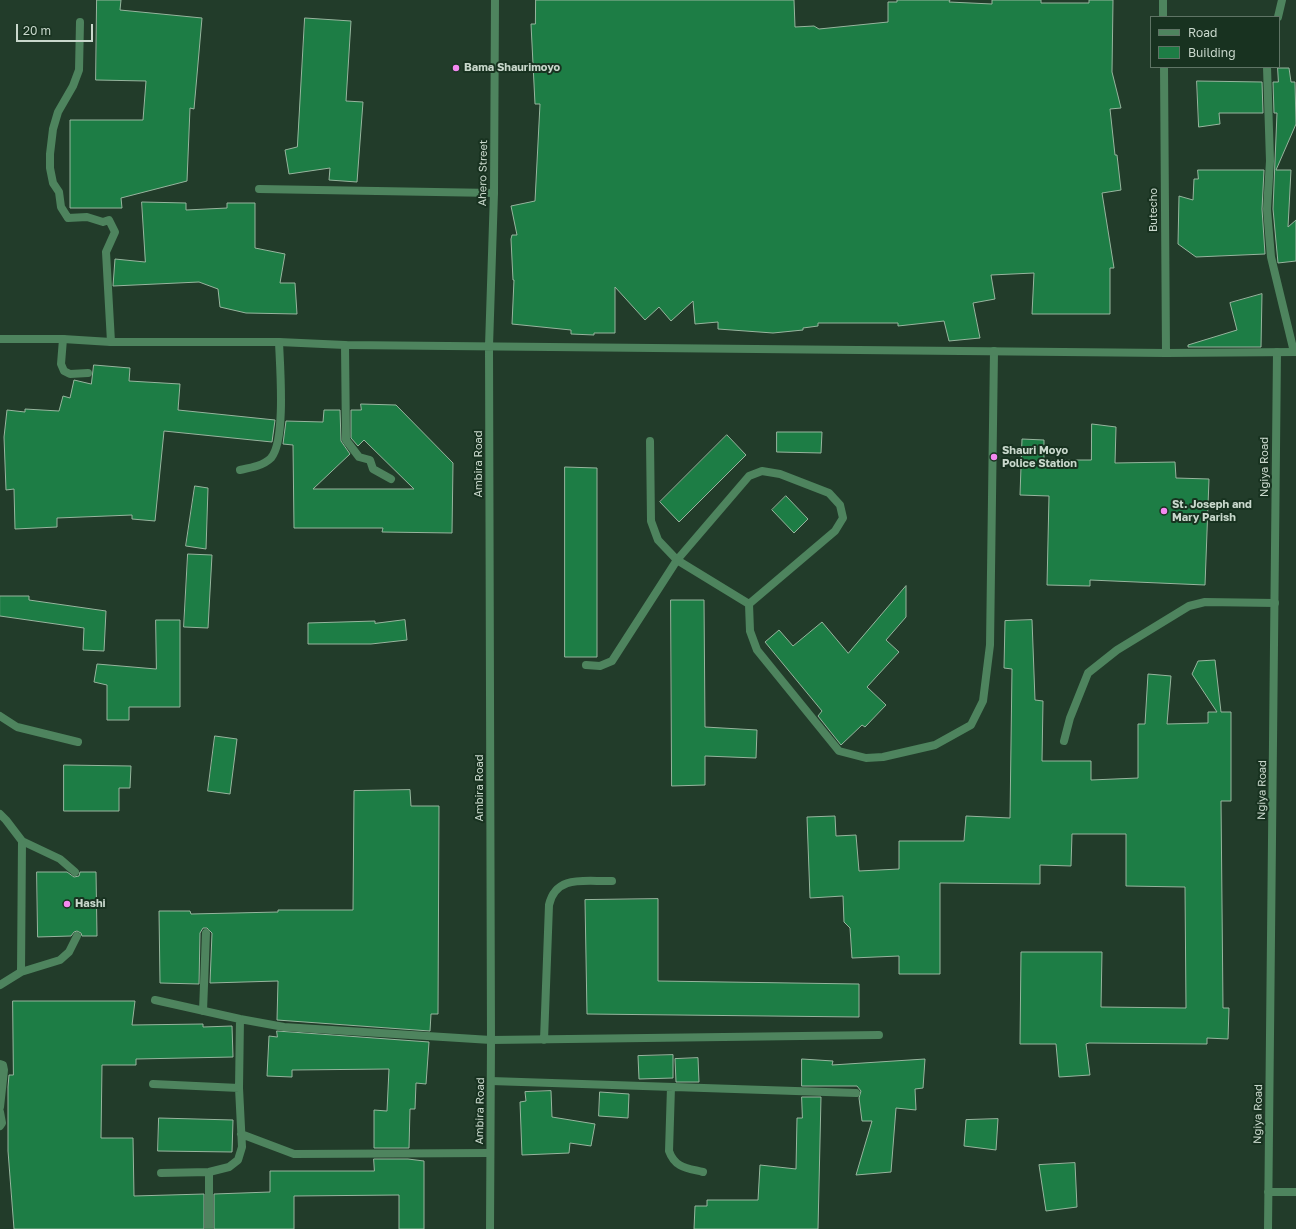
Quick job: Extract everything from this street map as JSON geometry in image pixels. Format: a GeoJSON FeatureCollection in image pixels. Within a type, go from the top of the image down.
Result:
{"type":"FeatureCollection","features":[{"type":"Feature","properties":{"kind":"street","name":"Ahero Street"},"geometry":{"type":"LineString","coordinates":[[489,346],[494,193],[495,0]]}},
{"type":"Feature","properties":{"kind":"street"},"geometry":{"type":"LineString","coordinates":[[1163,0],[1163,16]]}},
{"type":"Feature","properties":{"kind":"street"},"geometry":{"type":"LineString","coordinates":[[1278,16],[1282,0]]}},
{"type":"Feature","properties":{"kind":"street"},"geometry":{"type":"LineString","coordinates":[[80,22],[79,70],[73,86],[58,112],[53,129],[50,168],[53,183],[59,192],[61,207],[68,218],[87,217],[103,222],[109,220],[113,225],[115,232],[106,252],[111,342]]}},
{"type":"Feature","properties":{"kind":"street","name":"Butecho"},"geometry":{"type":"LineString","coordinates":[[1164,68],[1166,353]]}},
{"type":"Feature","properties":{"kind":"street"},"geometry":{"type":"LineString","coordinates":[[0,339],[63,339],[111,342],[279,342],[344,345],[1166,353],[1295,352],[1271,257],[1267,209],[1270,161],[1267,68]]}},
{"type":"Feature","properties":{"kind":"street"},"geometry":{"type":"LineString","coordinates":[[259,189],[494,193]]}},
{"type":"Feature","properties":{"kind":"street"},"geometry":{"type":"LineString","coordinates":[[63,339],[61,364],[64,371],[70,374],[88,373]]}},
{"type":"Feature","properties":{"kind":"street"},"geometry":{"type":"LineString","coordinates":[[240,470],[254,467],[263,463],[270,458],[277,449],[280,432],[279,342]]}},
{"type":"Feature","properties":{"kind":"street"},"geometry":{"type":"LineString","coordinates":[[344,345],[346,440],[359,457],[370,460],[373,469],[391,479]]}},
{"type":"Feature","properties":{"kind":"street","name":"Ambira Road"},"geometry":{"type":"LineString","coordinates":[[489,346],[491,1040],[490,1229]]}},
{"type":"Feature","properties":{"kind":"street"},"geometry":{"type":"LineString","coordinates":[[586,665],[600,666],[612,661],[678,560],[749,476],[762,471],[780,474],[828,492],[840,505],[843,518],[835,531],[750,604],[750,631],[757,650],[838,751],[866,758],[883,757],[935,744],[971,725],[983,701],[990,645],[994,351]]}},
{"type":"Feature","properties":{"kind":"street","name":"Ngiya Road"},"geometry":{"type":"LineString","coordinates":[[1268,1229],[1277,352]]}},
{"type":"Feature","properties":{"kind":"street"},"geometry":{"type":"LineString","coordinates":[[650,441],[651,521],[658,540],[678,560],[750,604]]}},
{"type":"Feature","properties":{"kind":"street"},"geometry":{"type":"LineString","coordinates":[[1064,741],[1070,718],[1088,673],[1117,650],[1189,606],[1205,602],[1275,603]]}},
{"type":"Feature","properties":{"kind":"street"},"geometry":{"type":"LineString","coordinates":[[0,716],[17,727],[78,742]]}},
{"type":"Feature","properties":{"kind":"street"},"geometry":{"type":"LineString","coordinates":[[0,814],[22,841],[60,859],[75,872]]}},
{"type":"Feature","properties":{"kind":"street"},"geometry":{"type":"LineString","coordinates":[[21,972],[22,841]]}},
{"type":"Feature","properties":{"kind":"street"},"geometry":{"type":"LineString","coordinates":[[544,1040],[549,905],[551,894],[559,886],[569,882],[612,881]]}},
{"type":"Feature","properties":{"kind":"street"},"geometry":{"type":"LineString","coordinates":[[203,1011],[206,933]]}},
{"type":"Feature","properties":{"kind":"street"},"geometry":{"type":"LineString","coordinates":[[0,985],[21,972],[60,960],[69,952],[77,936]]}},
{"type":"Feature","properties":{"kind":"street"},"geometry":{"type":"LineString","coordinates":[[155,1000],[284,1027],[491,1040],[879,1035]]}},
{"type":"Feature","properties":{"kind":"street"},"geometry":{"type":"LineString","coordinates":[[161,1173],[209,1172],[229,1168],[238,1160],[242,1147],[238,1088],[240,1019]]}},
{"type":"Feature","properties":{"kind":"street"},"geometry":{"type":"LineString","coordinates":[[0,1064],[3,1065],[4,1070],[0,1106]]}},
{"type":"Feature","properties":{"kind":"street"},"geometry":{"type":"LineString","coordinates":[[491,1081],[856,1093]]}},
{"type":"Feature","properties":{"kind":"street"},"geometry":{"type":"LineString","coordinates":[[153,1084],[238,1088]]}},
{"type":"Feature","properties":{"kind":"street"},"geometry":{"type":"LineString","coordinates":[[671,1087],[669,1151],[673,1160],[682,1166],[703,1172]]}},
{"type":"Feature","properties":{"kind":"street"},"geometry":{"type":"LineString","coordinates":[[0,1112],[2,1123],[0,1126]]}},
{"type":"Feature","properties":{"kind":"street"},"geometry":{"type":"LineString","coordinates":[[241,1134],[294,1154],[490,1153]]}},
{"type":"Feature","properties":{"kind":"street"},"geometry":{"type":"LineString","coordinates":[[208,1229],[209,1172]]}},
{"type":"Feature","properties":{"kind":"street"},"geometry":{"type":"LineString","coordinates":[[1268,1192],[1296,1192]]}},
{"type":"Feature","properties":{"kind":"building"},"geometry":{"type":"Polygon","coordinates":[[[97,0],[121,0],[120,10],[202,18],[194,109],[190,108],[187,181],[121,198],[122,208],[70,208],[70,120],[143,120],[146,81],[96,80],[97,0]]]}},
{"type":"Feature","properties":{"kind":"building"},"geometry":{"type":"Polygon","coordinates":[[[536,0],[794,0],[795,27],[814,26],[819,29],[888,22],[888,2],[897,2],[897,0],[950,0],[949,2],[992,4],[992,0],[1041,0],[1041,3],[1089,3],[1089,0],[1113,0],[1112,72],[1121,108],[1110,109],[1115,155],[1117,155],[1121,190],[1102,193],[1114,268],[1110,268],[1110,314],[1032,314],[1034,273],[991,275],[995,299],[973,303],[980,338],[949,341],[944,321],[898,326],[898,323],[818,323],[818,326],[803,328],[803,330],[773,333],[718,329],[718,322],[695,324],[693,301],[671,321],[659,307],[645,320],[615,287],[615,333],[594,333],[594,335],[571,334],[571,330],[512,324],[514,280],[511,239],[512,235],[517,235],[511,206],[535,201],[540,104],[535,104],[531,24],[535,24],[536,0]]]}},
{"type":"Feature","properties":{"kind":"building"},"geometry":{"type":"Polygon","coordinates":[[[305,18],[351,21],[346,101],[363,102],[357,182],[329,180],[330,168],[289,174],[285,150],[297,147],[305,18]]]}},
{"type":"Feature","properties":{"kind":"building"},"geometry":{"type":"Polygon","coordinates":[[[1278,68],[1289,68],[1291,82],[1295,82],[1296,124],[1276,170],[1291,170],[1288,227],[1296,220],[1296,261],[1278,263],[1273,209],[1277,113],[1274,113],[1273,82],[1278,82],[1278,68]]]}},
{"type":"Feature","properties":{"kind":"building"},"geometry":{"type":"Polygon","coordinates":[[[1197,81],[1262,82],[1263,113],[1219,113],[1220,124],[1199,127],[1197,81]]]}},
{"type":"Feature","properties":{"kind":"building"},"geometry":{"type":"Polygon","coordinates":[[[1198,170],[1264,170],[1262,209],[1265,254],[1196,257],[1178,244],[1179,196],[1193,200],[1194,179],[1198,179],[1198,170]]]}},
{"type":"Feature","properties":{"kind":"building"},"geometry":{"type":"Polygon","coordinates":[[[142,202],[186,203],[186,210],[227,208],[227,203],[255,203],[255,248],[285,254],[280,283],[295,283],[297,314],[246,313],[220,307],[218,289],[199,282],[113,286],[115,259],[145,262],[142,202]]]}},
{"type":"Feature","properties":{"kind":"building"},"geometry":{"type":"Polygon","coordinates":[[[1262,294],[1261,347],[1188,347],[1188,345],[1237,330],[1230,303],[1262,294]]]}},
{"type":"Feature","properties":{"kind":"building"},"geometry":{"type":"Polygon","coordinates":[[[94,365],[130,368],[129,381],[180,384],[178,410],[275,420],[272,442],[164,431],[155,521],[132,519],[132,515],[57,518],[57,527],[15,529],[14,489],[6,490],[4,437],[7,410],[25,412],[25,409],[59,411],[63,396],[70,398],[74,380],[91,384],[94,365]]]}},
{"type":"Feature","properties":{"kind":"building"},"geometry":{"type":"Polygon","coordinates":[[[361,404],[396,405],[453,463],[452,533],[382,532],[383,528],[294,528],[293,445],[283,444],[286,421],[323,422],[324,410],[340,410],[341,441],[350,454],[313,489],[414,489],[364,440],[358,446],[351,438],[351,410],[361,410],[361,404]]]}},
{"type":"Feature","properties":{"kind":"building"},"geometry":{"type":"Polygon","coordinates":[[[1092,424],[1116,427],[1115,463],[1175,462],[1176,478],[1209,479],[1205,585],[1090,580],[1090,586],[1047,585],[1049,496],[1020,495],[1022,439],[1044,440],[1044,460],[1091,460],[1092,424]]]}},
{"type":"Feature","properties":{"kind":"building"},"geometry":{"type":"Polygon","coordinates":[[[777,432],[822,432],[821,453],[777,452],[777,432]]]}},
{"type":"Feature","properties":{"kind":"building"},"geometry":{"type":"Polygon","coordinates":[[[727,435],[746,455],[679,522],[660,502],[727,435]]]}},
{"type":"Feature","properties":{"kind":"building"},"geometry":{"type":"Polygon","coordinates":[[[565,467],[597,468],[597,657],[565,657],[565,467]]]}},
{"type":"Feature","properties":{"kind":"building"},"geometry":{"type":"Polygon","coordinates":[[[195,486],[208,488],[206,549],[186,546],[195,486]]]}},
{"type":"Feature","properties":{"kind":"building"},"geometry":{"type":"Polygon","coordinates":[[[786,496],[808,519],[794,533],[772,510],[786,496]]]}},
{"type":"Feature","properties":{"kind":"building"},"geometry":{"type":"Polygon","coordinates":[[[188,554],[212,555],[208,628],[184,627],[188,554]]]}},
{"type":"Feature","properties":{"kind":"building"},"geometry":{"type":"Polygon","coordinates":[[[906,586],[906,617],[886,640],[899,652],[867,687],[886,705],[865,727],[862,725],[841,745],[818,716],[822,711],[765,642],[779,630],[793,646],[822,622],[848,653],[906,586]]]}},
{"type":"Feature","properties":{"kind":"building"},"geometry":{"type":"Polygon","coordinates":[[[0,596],[29,596],[29,600],[106,611],[104,651],[83,650],[84,628],[0,616],[0,596]]]}},
{"type":"Feature","properties":{"kind":"building"},"geometry":{"type":"Polygon","coordinates":[[[671,600],[704,600],[705,727],[757,730],[756,758],[705,756],[705,785],[672,786],[671,600]]]}},
{"type":"Feature","properties":{"kind":"building"},"geometry":{"type":"Polygon","coordinates":[[[156,620],[180,620],[180,707],[129,707],[129,720],[107,720],[107,685],[94,682],[97,664],[156,669],[156,620]]]}},
{"type":"Feature","properties":{"kind":"building"},"geometry":{"type":"Polygon","coordinates":[[[405,620],[407,640],[371,644],[308,644],[308,623],[375,621],[375,623],[405,620]]]}},
{"type":"Feature","properties":{"kind":"building"},"geometry":{"type":"Polygon","coordinates":[[[1032,620],[1035,700],[1043,701],[1042,761],[1091,761],[1091,780],[1138,778],[1138,724],[1145,724],[1148,674],[1171,676],[1167,724],[1208,723],[1208,712],[1217,712],[1192,674],[1198,661],[1215,660],[1221,712],[1231,712],[1231,801],[1221,801],[1223,1008],[1229,1008],[1228,1039],[1207,1038],[1207,1044],[1089,1043],[1086,1044],[1090,1075],[1059,1077],[1056,1044],[1020,1044],[1021,952],[1102,952],[1101,1007],[1186,1008],[1185,887],[1126,886],[1126,834],[1072,834],[1071,866],[1040,865],[1040,884],[940,883],[940,974],[899,974],[899,956],[852,958],[850,928],[844,922],[843,896],[810,898],[807,817],[835,816],[836,836],[856,835],[859,871],[899,869],[899,841],[964,841],[966,816],[1010,818],[1012,669],[1004,668],[1005,621],[1032,620]]]}},
{"type":"Feature","properties":{"kind":"building"},"geometry":{"type":"Polygon","coordinates":[[[215,736],[237,739],[230,794],[208,791],[215,736]]]}},
{"type":"Feature","properties":{"kind":"building"},"geometry":{"type":"Polygon","coordinates":[[[64,765],[131,766],[130,788],[119,788],[119,811],[64,811],[64,765]]]}},
{"type":"Feature","properties":{"kind":"building"},"geometry":{"type":"Polygon","coordinates":[[[410,790],[411,806],[439,806],[438,1014],[431,1014],[430,1031],[277,1020],[278,981],[210,983],[212,933],[207,928],[203,928],[200,933],[199,984],[160,983],[159,911],[190,911],[191,914],[278,912],[278,910],[353,910],[354,791],[410,790]]]}},
{"type":"Feature","properties":{"kind":"building","name":"Hashi"},"geometry":{"type":"Polygon","coordinates":[[[37,872],[67,872],[74,877],[79,876],[80,872],[96,872],[97,936],[82,936],[81,933],[77,931],[71,936],[38,937],[37,872]]]}},
{"type":"Feature","properties":{"kind":"building"},"geometry":{"type":"Polygon","coordinates":[[[658,899],[658,981],[859,984],[859,1017],[587,1014],[585,900],[658,899]]]}},
{"type":"Feature","properties":{"kind":"building"},"geometry":{"type":"Polygon","coordinates":[[[13,1001],[135,1001],[132,1025],[203,1024],[203,1027],[232,1026],[233,1057],[136,1059],[136,1065],[102,1065],[101,1138],[133,1138],[134,1196],[204,1194],[204,1229],[14,1229],[8,1151],[8,1087],[9,1075],[13,1075],[13,1001]]]}},
{"type":"Feature","properties":{"kind":"building"},"geometry":{"type":"Polygon","coordinates":[[[277,1031],[429,1042],[426,1084],[416,1083],[415,1109],[410,1109],[409,1148],[374,1148],[374,1110],[387,1111],[389,1069],[292,1070],[292,1077],[267,1076],[269,1036],[277,1037],[277,1031]]]}},
{"type":"Feature","properties":{"kind":"building"},"geometry":{"type":"Polygon","coordinates":[[[673,1055],[673,1078],[639,1079],[638,1056],[673,1055]]]}},
{"type":"Feature","properties":{"kind":"building"},"geometry":{"type":"Polygon","coordinates":[[[698,1058],[699,1082],[676,1082],[675,1059],[698,1058]]]}},
{"type":"Feature","properties":{"kind":"building"},"geometry":{"type":"Polygon","coordinates":[[[802,1059],[833,1061],[832,1065],[925,1059],[923,1088],[915,1089],[916,1110],[896,1108],[891,1172],[856,1175],[872,1121],[862,1121],[859,1098],[861,1091],[857,1086],[802,1086],[802,1059]]]}},
{"type":"Feature","properties":{"kind":"building"},"geometry":{"type":"Polygon","coordinates":[[[551,1091],[552,1117],[595,1124],[591,1146],[570,1143],[569,1153],[522,1155],[520,1102],[526,1101],[525,1092],[551,1091]]]}},
{"type":"Feature","properties":{"kind":"building"},"geometry":{"type":"Polygon","coordinates":[[[600,1092],[629,1094],[628,1118],[599,1116],[600,1092]]]}},
{"type":"Feature","properties":{"kind":"building"},"geometry":{"type":"Polygon","coordinates":[[[802,1097],[821,1097],[818,1229],[694,1229],[695,1206],[707,1206],[707,1200],[758,1200],[760,1165],[796,1169],[797,1118],[802,1118],[802,1097]]]}},
{"type":"Feature","properties":{"kind":"building"},"geometry":{"type":"Polygon","coordinates":[[[159,1118],[233,1120],[232,1152],[158,1151],[159,1118]]]}},
{"type":"Feature","properties":{"kind":"building"},"geometry":{"type":"Polygon","coordinates":[[[998,1119],[996,1150],[964,1146],[966,1120],[998,1119]]]}},
{"type":"Feature","properties":{"kind":"building"},"geometry":{"type":"Polygon","coordinates":[[[374,1159],[408,1159],[424,1161],[424,1229],[399,1229],[399,1195],[294,1196],[294,1229],[214,1229],[214,1194],[270,1192],[270,1171],[374,1171],[374,1159]]]}},
{"type":"Feature","properties":{"kind":"building"},"geometry":{"type":"Polygon","coordinates":[[[1075,1163],[1077,1207],[1046,1211],[1039,1165],[1075,1163]]]}},
{"type":"Feature","properties":{"kind":"place","name":"Bama Shaurimoyo"},"geometry":{"type":"Point","coordinates":[456,68]}},
{"type":"Feature","properties":{"kind":"place","name":"Shauri Moyo Police Station"},"geometry":{"type":"Point","coordinates":[994,457]}},
{"type":"Feature","properties":{"kind":"place","name":"St. Joseph and Mary Parish"},"geometry":{"type":"Point","coordinates":[1164,511]}},
{"type":"Feature","properties":{"kind":"place","name":"Hashi"},"geometry":{"type":"Point","coordinates":[67,904]}}]}
